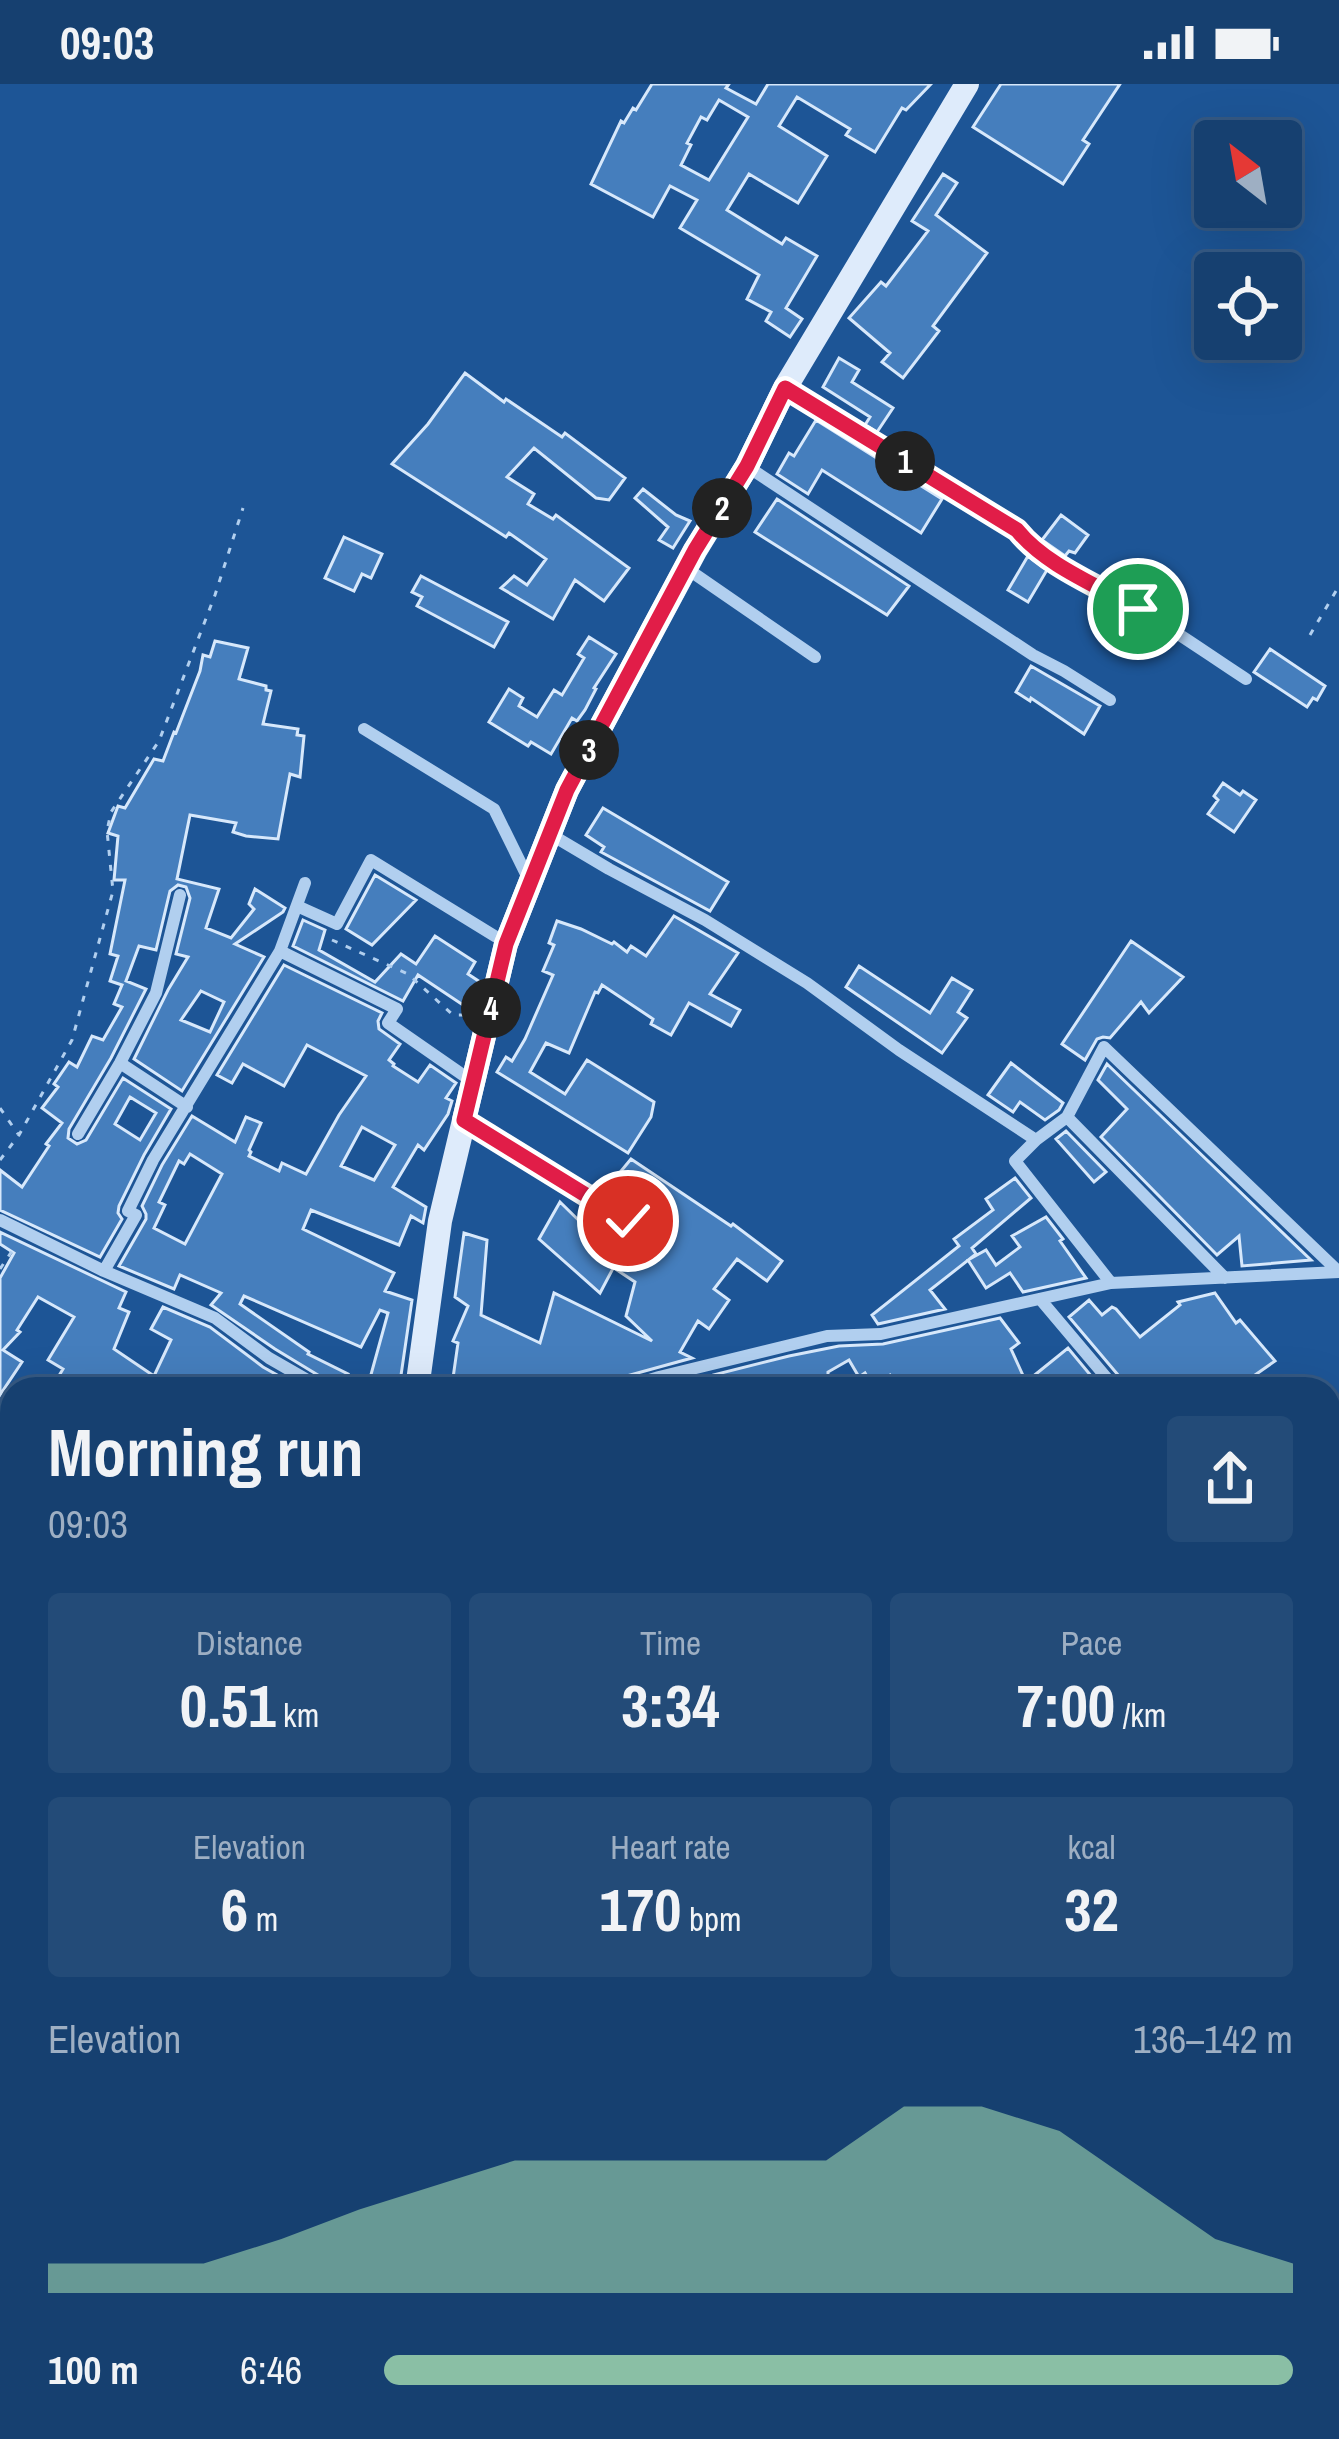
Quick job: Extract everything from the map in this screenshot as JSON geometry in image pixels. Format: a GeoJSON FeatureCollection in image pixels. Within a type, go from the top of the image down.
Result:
{"type":"FeatureCollection","features":[{"type":"Feature","properties":{"kind":"main road"},"geometry":{"type":"LineString","coordinates":[[419,1377],[440,1221],[506,944],[567,790],[686,568],[747,466],[785,388],[967,84]]}},
{"type":"Feature","properties":{"kind":"street"},"geometry":{"type":"LineString","coordinates":[[785,388],[1017,530],[1068,569],[1246,679]]}},
{"type":"Feature","properties":{"kind":"street"},"geometry":{"type":"LineString","coordinates":[[747,466],[1033,655],[1110,700]]}},
{"type":"Feature","properties":{"kind":"street"},"geometry":{"type":"LineString","coordinates":[[686,568],[815,657]]}},
{"type":"Feature","properties":{"kind":"street"},"geometry":{"type":"LineString","coordinates":[[364,729],[494,809],[527,876]]}},
{"type":"Feature","properties":{"kind":"street"},"geometry":{"type":"LineString","coordinates":[[550,833],[790,973],[1036,1140]]}},
{"type":"Feature","properties":{"kind":"street"},"geometry":{"type":"LineString","coordinates":[[297,906],[337,924],[371,860],[506,944]]}},
{"type":"Feature","properties":{"kind":"street"},"geometry":{"type":"LineString","coordinates":[[104,1271],[136,1215],[128,1211],[153,1160],[280,951],[305,883]]}},
{"type":"Feature","properties":{"kind":"street"},"geometry":{"type":"LineString","coordinates":[[78,1134],[156,993],[180,895]]}},
{"type":"Feature","properties":{"kind":"street"},"geometry":{"type":"LineString","coordinates":[[280,951],[397,1009],[388,1023],[474,1082]]}},
{"type":"Feature","properties":{"kind":"street"},"geometry":{"type":"LineString","coordinates":[[659,1377],[827,1336],[881,1334],[1111,1283],[1339,1272],[1104,1047],[1067,1117],[1015,1161],[1111,1283]]}},
{"type":"Feature","properties":{"kind":"street"},"geometry":{"type":"LineString","coordinates":[[120,1063],[187,1107]]}},
{"type":"Feature","properties":{"kind":"street"},"geometry":{"type":"LineString","coordinates":[[1067,1117],[1225,1278]]}},
{"type":"Feature","properties":{"kind":"street"},"geometry":{"type":"LineString","coordinates":[[464,1120],[628,1221]]}},
{"type":"Feature","properties":{"kind":"street"},"geometry":{"type":"LineString","coordinates":[[0,1220],[215,1318],[302,1377]]}},
{"type":"Feature","properties":{"kind":"street"},"geometry":{"type":"LineString","coordinates":[[1040,1300],[1106,1377]]}},
{"type":"Feature","properties":{"kind":"path"},"geometry":{"type":"LineString","coordinates":[[0,1160],[72,1040],[113,891],[107,831],[111,812],[159,740],[243,508]]}},
{"type":"Feature","properties":{"kind":"path"},"geometry":{"type":"LineString","coordinates":[[1310,635],[1339,586]]}},
{"type":"Feature","properties":{"kind":"path"},"geometry":{"type":"LineString","coordinates":[[332,940],[408,974],[453,1016],[490,1014]]}},
{"type":"Feature","properties":{"kind":"path"},"geometry":{"type":"LineString","coordinates":[[0,1108],[19,1135]]}},
{"type":"Feature","properties":{"kind":"path"},"geometry":{"type":"LineString","coordinates":[[0,1269],[24,1233]]}},
{"type":"Feature","properties":{"kind":"building"},"geometry":{"type":"Polygon","coordinates":[[[652,84],[729,84],[726,88],[756,104],[768,84],[931,84],[906,110],[902,108],[875,152],[846,135],[850,129],[797,97],[779,126],[827,156],[798,203],[749,174],[727,210],[782,244],[786,238],[817,256],[786,308],[802,319],[790,337],[766,321],[771,312],[747,299],[759,275],[680,228],[697,200],[670,186],[653,217],[591,184],[621,121],[636,110],[652,84]],[[719,100],[707,120],[701,117],[681,165],[709,180],[748,117],[719,100]]]}},
{"type":"Feature","properties":{"kind":"building"},"geometry":{"type":"Polygon","coordinates":[[[1001,84],[1120,84],[1083,140],[1089,144],[1063,184],[973,127],[1001,84]]]}},
{"type":"Feature","properties":{"kind":"building"},"geometry":{"type":"Polygon","coordinates":[[[943,174],[957,183],[936,215],[987,253],[933,326],[939,331],[903,378],[882,362],[890,353],[849,318],[881,282],[886,286],[928,231],[912,221],[943,174]]]}},
{"type":"Feature","properties":{"kind":"building"},"geometry":{"type":"Polygon","coordinates":[[[839,358],[859,370],[852,382],[893,408],[877,432],[865,425],[870,417],[823,387],[839,358]]]}},
{"type":"Feature","properties":{"kind":"building"},"geometry":{"type":"Polygon","coordinates":[[[465,373],[562,437],[565,433],[625,478],[609,500],[596,498],[534,448],[507,477],[534,494],[528,504],[553,519],[556,515],[629,568],[604,601],[575,580],[553,619],[501,588],[514,576],[527,585],[546,559],[392,464],[465,373]]]}},
{"type":"Feature","properties":{"kind":"building"},"geometry":{"type":"Polygon","coordinates":[[[816,420],[942,499],[921,533],[822,470],[808,494],[777,474],[816,420]]]}},
{"type":"Feature","properties":{"kind":"building"},"geometry":{"type":"Polygon","coordinates":[[[643,489],[690,521],[673,548],[659,540],[668,527],[635,498],[643,489]]]}},
{"type":"Feature","properties":{"kind":"building"},"geometry":{"type":"Polygon","coordinates":[[[777,499],[909,586],[887,615],[755,532],[777,499]]]}},
{"type":"Feature","properties":{"kind":"building"},"geometry":{"type":"Polygon","coordinates":[[[1061,515],[1088,535],[1075,553],[1069,551],[1065,556],[1042,540],[1061,515]]]}},
{"type":"Feature","properties":{"kind":"building"},"geometry":{"type":"Polygon","coordinates":[[[344,537],[382,554],[371,578],[362,574],[354,591],[325,578],[344,537]]]}},
{"type":"Feature","properties":{"kind":"building"},"geometry":{"type":"Polygon","coordinates":[[[1028,556],[1047,570],[1028,602],[1008,590],[1028,556]]]}},
{"type":"Feature","properties":{"kind":"building"},"geometry":{"type":"Polygon","coordinates":[[[421,576],[508,622],[494,647],[417,606],[422,597],[412,592],[421,576]]]}},
{"type":"Feature","properties":{"kind":"building"},"geometry":{"type":"Polygon","coordinates":[[[589,637],[616,654],[585,710],[577,721],[572,718],[551,754],[489,722],[509,689],[523,698],[519,706],[537,717],[554,690],[562,695],[584,658],[578,654],[589,637]]]}},
{"type":"Feature","properties":{"kind":"building"},"geometry":{"type":"Polygon","coordinates":[[[215,641],[248,648],[239,679],[271,691],[263,724],[298,729],[297,735],[304,736],[300,777],[290,774],[278,839],[246,836],[233,832],[236,823],[190,815],[177,879],[219,889],[206,928],[231,938],[254,909],[249,904],[255,889],[285,908],[235,944],[264,957],[182,1091],[134,1059],[188,957],[176,954],[190,898],[186,887],[178,885],[170,891],[156,950],[139,946],[126,981],[146,989],[68,1138],[77,1144],[86,1140],[123,1078],[171,1109],[119,1206],[122,1219],[100,1257],[0,1210],[0,1170],[22,1187],[62,1123],[42,1108],[58,1087],[54,1084],[69,1062],[77,1067],[92,1036],[103,1040],[122,1007],[114,1004],[122,985],[110,981],[118,956],[110,954],[125,880],[114,880],[118,836],[108,833],[118,806],[125,808],[154,759],[163,761],[203,655],[210,657],[215,641]],[[201,991],[181,1020],[210,1032],[224,1002],[201,991]],[[130,1097],[115,1124],[140,1140],[156,1113],[130,1097]]]}},
{"type":"Feature","properties":{"kind":"building"},"geometry":{"type":"Polygon","coordinates":[[[1270,649],[1325,686],[1317,700],[1313,698],[1307,707],[1254,672],[1270,649]]]}},
{"type":"Feature","properties":{"kind":"building"},"geometry":{"type":"Polygon","coordinates":[[[1031,666],[1100,706],[1084,734],[1016,692],[1031,666]]]}},
{"type":"Feature","properties":{"kind":"building"},"geometry":{"type":"Polygon","coordinates":[[[1223,783],[1256,800],[1234,832],[1208,814],[1223,783]]]}},
{"type":"Feature","properties":{"kind":"building"},"geometry":{"type":"Polygon","coordinates":[[[603,808],[728,882],[710,911],[601,852],[604,847],[586,835],[603,808]]]}},
{"type":"Feature","properties":{"kind":"building"},"geometry":{"type":"Polygon","coordinates":[[[375,875],[416,900],[372,945],[346,929],[375,875]]]}},
{"type":"Feature","properties":{"kind":"building"},"geometry":{"type":"Polygon","coordinates":[[[674,916],[738,953],[710,994],[740,1010],[731,1026],[689,1003],[671,1035],[602,985],[569,1053],[546,1043],[530,1072],[565,1094],[587,1060],[654,1102],[651,1117],[628,1153],[497,1072],[506,1057],[512,1061],[525,1039],[553,975],[543,971],[557,921],[614,942],[627,952],[631,946],[646,956],[674,916]]]}},
{"type":"Feature","properties":{"kind":"building"},"geometry":{"type":"Polygon","coordinates":[[[303,920],[325,930],[319,950],[375,982],[401,954],[416,964],[435,936],[475,962],[468,974],[480,982],[476,998],[469,1009],[418,975],[403,1001],[293,946],[303,920]]]}},
{"type":"Feature","properties":{"kind":"building"},"geometry":{"type":"Polygon","coordinates":[[[1131,941],[1183,977],[1149,1013],[1141,1002],[1110,1038],[1097,1039],[1085,1060],[1062,1044],[1131,941]]]}},
{"type":"Feature","properties":{"kind":"building"},"geometry":{"type":"Polygon","coordinates":[[[284,965],[382,1013],[379,1029],[400,1044],[389,1060],[393,1066],[418,1082],[430,1065],[456,1083],[446,1098],[452,1101],[448,1114],[424,1150],[418,1145],[393,1187],[426,1207],[423,1223],[411,1216],[399,1245],[311,1210],[303,1229],[394,1273],[385,1291],[412,1300],[401,1377],[370,1377],[388,1313],[380,1310],[361,1347],[244,1296],[240,1304],[308,1354],[348,1374],[321,1377],[211,1305],[221,1293],[180,1275],[174,1289],[119,1266],[146,1219],[142,1206],[192,1116],[235,1142],[246,1117],[261,1123],[249,1156],[279,1171],[282,1163],[306,1174],[366,1076],[307,1045],[284,1086],[243,1064],[232,1083],[217,1075],[284,965]],[[362,1127],[341,1166],[374,1180],[395,1145],[362,1127]],[[190,1154],[184,1164],[179,1161],[159,1202],[165,1205],[154,1228],[185,1244],[222,1174],[190,1154]]]}},
{"type":"Feature","properties":{"kind":"building"},"geometry":{"type":"Polygon","coordinates":[[[859,966],[930,1013],[952,978],[972,990],[958,1012],[967,1018],[942,1053],[846,987],[859,966]]]}},
{"type":"Feature","properties":{"kind":"building"},"geometry":{"type":"Polygon","coordinates":[[[1011,1063],[1063,1103],[1059,1110],[1045,1120],[1020,1102],[1013,1112],[988,1095],[1011,1063]]]}},
{"type":"Feature","properties":{"kind":"building"},"geometry":{"type":"Polygon","coordinates":[[[1107,1064],[1311,1260],[1242,1266],[1239,1236],[1217,1255],[1101,1137],[1127,1109],[1098,1080],[1107,1064]]]}},
{"type":"Feature","properties":{"kind":"building"},"geometry":{"type":"Polygon","coordinates":[[[1066,1131],[1106,1172],[1094,1182],[1056,1139],[1066,1131]]]}},
{"type":"Feature","properties":{"kind":"building"},"geometry":{"type":"Polygon","coordinates":[[[631,1159],[782,1261],[767,1281],[737,1259],[714,1289],[729,1300],[709,1329],[698,1321],[680,1352],[692,1358],[623,1377],[453,1377],[458,1343],[453,1341],[468,1306],[455,1297],[464,1233],[487,1240],[481,1315],[540,1343],[554,1293],[652,1341],[626,1316],[635,1282],[617,1270],[646,1225],[603,1193],[631,1159]]]}},
{"type":"Feature","properties":{"kind":"building"},"geometry":{"type":"Polygon","coordinates":[[[1015,1178],[1031,1198],[972,1248],[976,1254],[930,1290],[945,1309],[878,1324],[872,1315],[959,1246],[954,1239],[993,1210],[986,1199],[1015,1178]]]}},
{"type":"Feature","properties":{"kind":"building"},"geometry":{"type":"Polygon","coordinates":[[[560,1202],[618,1259],[600,1293],[539,1239],[560,1202]]]}},
{"type":"Feature","properties":{"kind":"building"},"geometry":{"type":"Polygon","coordinates":[[[1046,1217],[1086,1278],[1023,1292],[1010,1273],[986,1288],[968,1260],[986,1250],[996,1265],[1020,1247],[1012,1236],[1046,1217]]]}},
{"type":"Feature","properties":{"kind":"building"},"geometry":{"type":"Polygon","coordinates":[[[0,1232],[126,1292],[119,1308],[129,1312],[114,1349],[154,1376],[171,1340],[151,1329],[163,1307],[210,1327],[281,1377],[58,1377],[63,1369],[48,1360],[74,1317],[38,1297],[20,1332],[3,1350],[22,1362],[12,1377],[0,1377],[0,1278],[14,1253],[0,1244],[0,1232]]]}},
{"type":"Feature","properties":{"kind":"building"},"geometry":{"type":"Polygon","coordinates":[[[1215,1293],[1236,1323],[1240,1320],[1275,1361],[1252,1377],[1120,1377],[1069,1317],[1089,1300],[1102,1315],[1116,1309],[1140,1337],[1178,1302],[1215,1293]]]}},
{"type":"Feature","properties":{"kind":"building"},"geometry":{"type":"Polygon","coordinates":[[[1000,1318],[1019,1343],[1011,1349],[1024,1377],[867,1377],[865,1373],[859,1377],[849,1360],[823,1377],[711,1377],[839,1346],[883,1344],[1000,1318]]]}},
{"type":"Feature","properties":{"kind":"building"},"geometry":{"type":"Polygon","coordinates":[[[1068,1348],[1092,1377],[1032,1377],[1068,1348]]]}},
{"type":"Feature","properties":{"kind":"route"},"geometry":{"type":"LineString","coordinates":[[628,1221],[464,1120],[506,944],[567,790],[695,550],[747,466],[785,388],[1138,609]]}}]}
